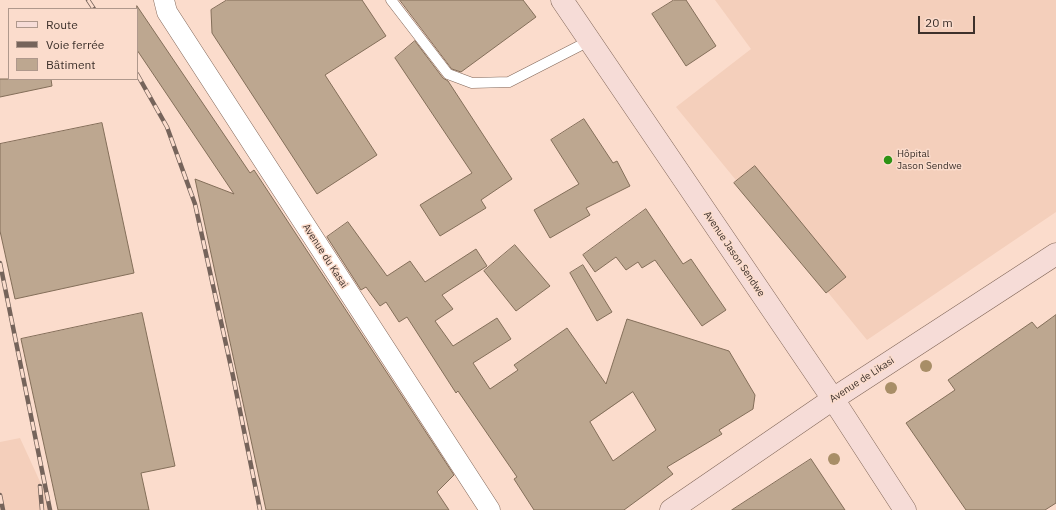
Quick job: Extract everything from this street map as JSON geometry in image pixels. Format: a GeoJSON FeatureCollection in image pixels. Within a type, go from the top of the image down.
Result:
{"type":"FeatureCollection","features":[{"type":"Feature","properties":{"kind":"main road","name":"Avenue Jason Sendwe"},"geometry":{"type":"LineString","coordinates":[[562,0],[833,399],[904,510]]}},
{"type":"Feature","properties":{"kind":"main road","name":"Avenue de Likasi"},"geometry":{"type":"LineString","coordinates":[[671,510],[833,399],[1056,254]]}},
{"type":"Feature","properties":{"kind":"street","name":"Avenue du Kasai"},"geometry":{"type":"LineString","coordinates":[[164,0],[167,12],[490,510]]}},
{"type":"Feature","properties":{"kind":"lane"},"geometry":{"type":"LineString","coordinates":[[391,0],[448,74],[472,83],[509,82],[589,41]]}},
{"type":"Feature","properties":{"kind":"shaded area","name":"Hôpital Jason Sendwe"},"geometry":{"type":"Polygon","coordinates":[[[715,0],[1056,0],[1056,212],[867,340],[676,107],[751,49],[715,0]]]}},
{"type":"Feature","properties":{"kind":"shaded area"},"geometry":{"type":"Polygon","coordinates":[[[20,438],[53,510],[0,510],[0,442],[20,438]]]}},
{"type":"Feature","properties":{"kind":"building"},"geometry":{"type":"Polygon","coordinates":[[[227,0],[362,0],[386,36],[325,75],[377,155],[317,194],[212,33],[211,10],[227,0]]]}},
{"type":"Feature","properties":{"kind":"building"},"geometry":{"type":"Polygon","coordinates":[[[400,0],[523,0],[536,17],[461,72],[452,69],[400,0]]]}},
{"type":"Feature","properties":{"kind":"building"},"geometry":{"type":"Polygon","coordinates":[[[674,0],[686,0],[716,46],[686,66],[652,14],[674,0]]]}},
{"type":"Feature","properties":{"kind":"building"},"geometry":{"type":"Polygon","coordinates":[[[137,6],[250,173],[254,170],[454,475],[437,492],[449,510],[266,510],[195,179],[234,194],[138,51],[137,6]]]}},
{"type":"Feature","properties":{"kind":"building"},"geometry":{"type":"Polygon","coordinates":[[[415,41],[443,78],[448,81],[512,179],[481,200],[486,208],[440,236],[420,205],[472,173],[395,58],[415,41]]]}},
{"type":"Feature","properties":{"kind":"building"},"geometry":{"type":"Polygon","coordinates":[[[0,79],[51,80],[52,86],[0,97],[0,79]]]}},
{"type":"Feature","properties":{"kind":"building"},"geometry":{"type":"Polygon","coordinates":[[[584,119],[613,163],[617,161],[630,186],[586,208],[590,215],[550,238],[534,210],[579,184],[551,140],[584,119]]]}},
{"type":"Feature","properties":{"kind":"building"},"geometry":{"type":"Polygon","coordinates":[[[102,123],[134,273],[15,299],[0,231],[0,144],[102,123]]]}},
{"type":"Feature","properties":{"kind":"building"},"geometry":{"type":"Polygon","coordinates":[[[755,166],[846,277],[826,293],[734,183],[755,166]]]}},
{"type":"Feature","properties":{"kind":"building"},"geometry":{"type":"Polygon","coordinates":[[[646,209],[683,264],[691,259],[726,310],[702,326],[655,260],[642,268],[638,262],[626,270],[616,257],[595,272],[583,255],[646,209]]]}},
{"type":"Feature","properties":{"kind":"building"},"geometry":{"type":"Polygon","coordinates":[[[348,222],[387,276],[410,261],[425,282],[476,249],[487,266],[442,295],[453,309],[435,321],[453,346],[497,318],[511,339],[473,363],[490,389],[518,370],[514,365],[567,328],[606,384],[627,319],[729,351],[755,395],[753,409],[719,430],[722,434],[667,467],[673,474],[624,510],[534,510],[514,479],[517,477],[458,391],[456,393],[407,317],[399,322],[386,302],[380,306],[366,287],[361,290],[327,237],[348,222]],[[633,392],[590,422],[613,461],[656,430],[633,392]]]}},
{"type":"Feature","properties":{"kind":"building"},"geometry":{"type":"Polygon","coordinates":[[[515,245],[550,286],[516,311],[484,271],[515,245]]]}},
{"type":"Feature","properties":{"kind":"building"},"geometry":{"type":"Polygon","coordinates":[[[583,265],[612,312],[597,321],[570,273],[583,265]]]}},
{"type":"Feature","properties":{"kind":"building"},"geometry":{"type":"Polygon","coordinates":[[[142,313],[175,466],[141,473],[149,510],[58,510],[21,339],[142,313]]]}},
{"type":"Feature","properties":{"kind":"building"},"geometry":{"type":"Polygon","coordinates":[[[1056,315],[1056,503],[1045,510],[966,510],[906,423],[955,390],[948,380],[1032,322],[1037,328],[1056,315]]]}},
{"type":"Feature","properties":{"kind":"building"},"geometry":{"type":"Polygon","coordinates":[[[811,459],[845,510],[732,510],[811,459]]]}},
{"type":"Feature","properties":{"kind":"railway"},"geometry":{"type":"LineString","coordinates":[[88,0],[93,8]]}},
{"type":"Feature","properties":{"kind":"railway"},"geometry":{"type":"LineString","coordinates":[[138,76],[167,127],[195,204],[233,376],[260,510]]}},
{"type":"Feature","properties":{"kind":"railway"},"geometry":{"type":"LineString","coordinates":[[0,263],[50,510]]}},
{"type":"Feature","properties":{"kind":"railway"},"geometry":{"type":"LineString","coordinates":[[40,486],[42,510]]}},
{"type":"Feature","properties":{"kind":"railway"},"geometry":{"type":"LineString","coordinates":[[0,495],[3,510]]}},
{"type":"Feature","properties":{"kind":"place","name":"Hôpital Jason Sendwe"},"geometry":{"type":"Point","coordinates":[888,160]}}]}
